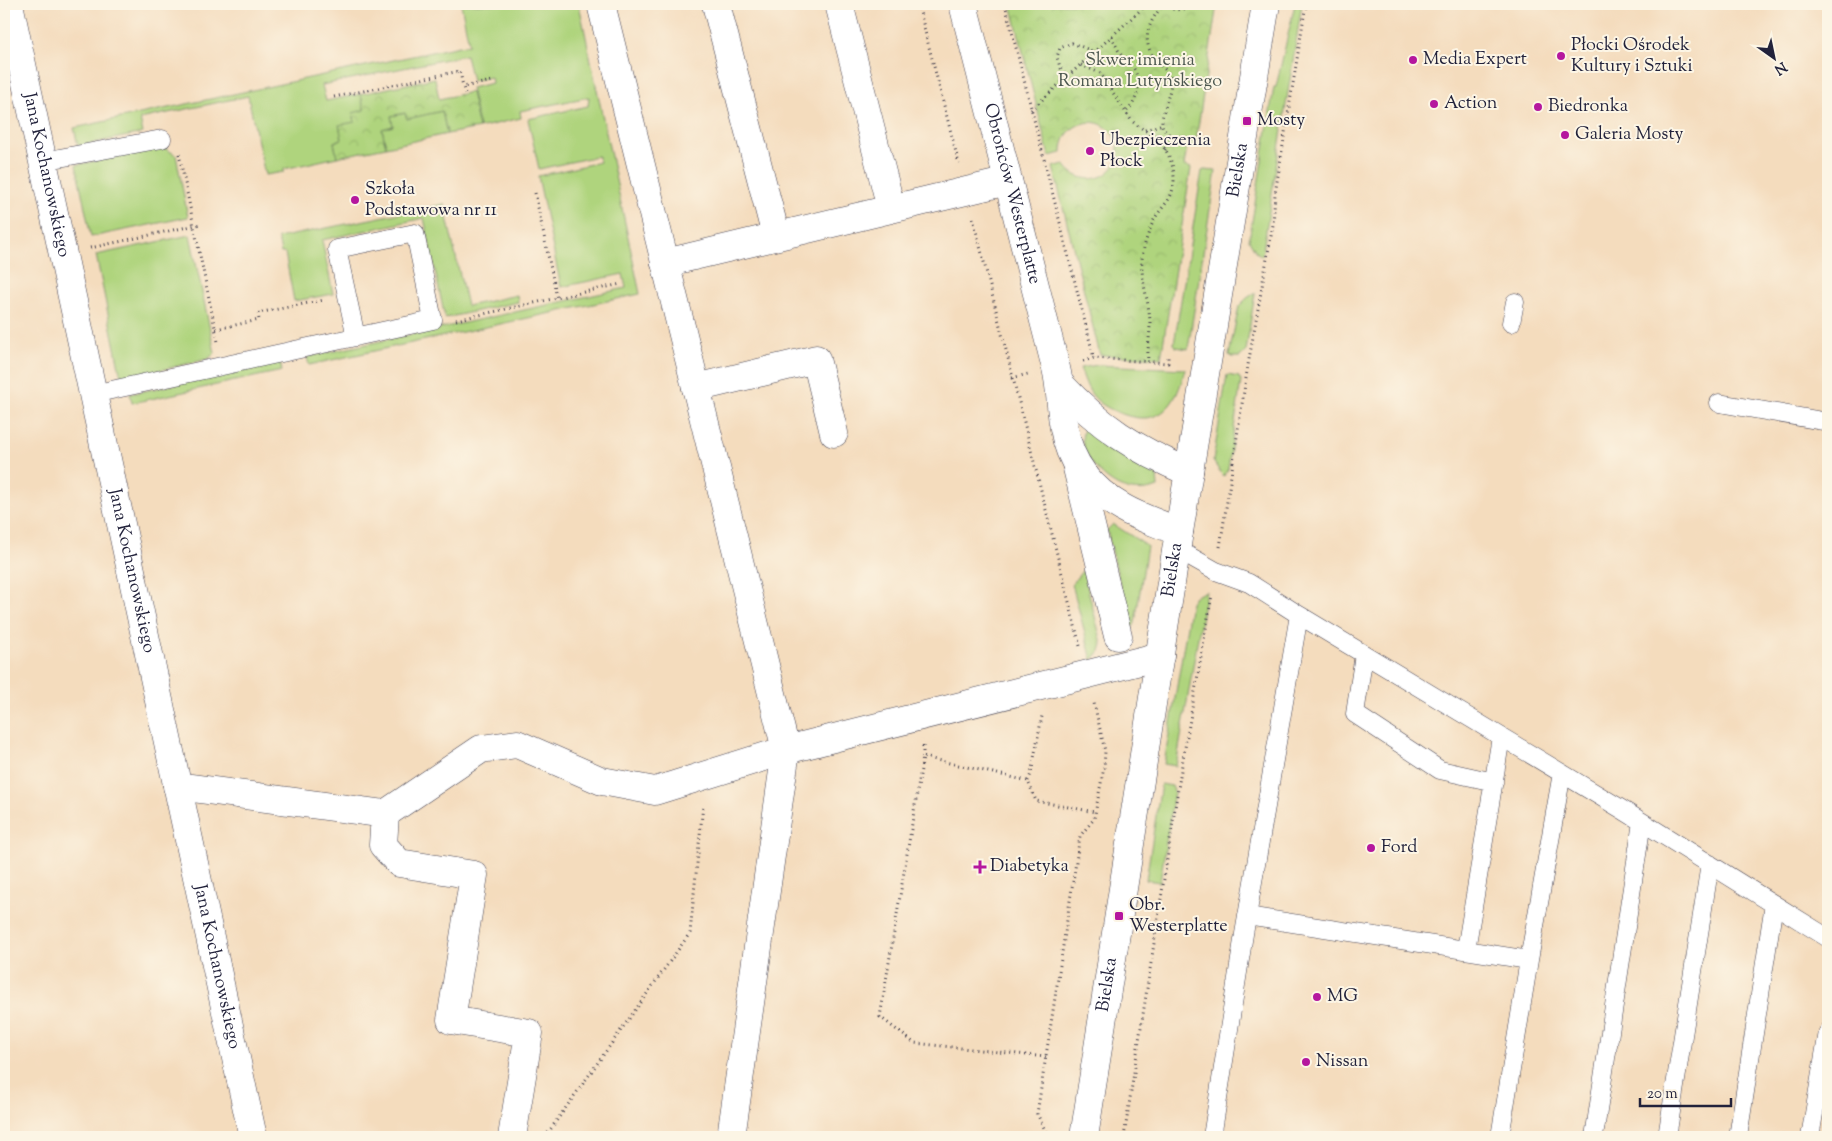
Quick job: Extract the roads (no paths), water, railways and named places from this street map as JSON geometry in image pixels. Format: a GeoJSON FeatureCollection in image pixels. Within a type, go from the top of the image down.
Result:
{"type":"FeatureCollection","features":[{"type":"Feature","properties":{"kind":"street","name":"Jana Kochanowskiego"},"geometry":{"type":"LineString","coordinates":[[9,4],[253,1137]]}},
{"type":"Feature","properties":{"kind":"street"},"geometry":{"type":"LineString","coordinates":[[601,4],[786,750],[731,1137]]}},
{"type":"Feature","properties":{"kind":"street"},"geometry":{"type":"LineString","coordinates":[[716,4],[776,236]]}},
{"type":"Feature","properties":{"kind":"street"},"geometry":{"type":"LineString","coordinates":[[839,4],[891,208]]}},
{"type":"Feature","properties":{"kind":"street","name":"Obrońców Westerplatte"},"geometry":{"type":"LineString","coordinates":[[963,4],[1060,384],[1064,428],[1076,464],[1118,636]]}},
{"type":"Feature","properties":{"kind":"street","name":"Bielska"},"geometry":{"type":"LineString","coordinates":[[1084,1137],[1220,278],[1266,4]]}},
{"type":"Feature","properties":{"kind":"street"},"geometry":{"type":"LineString","coordinates":[[665,262],[1008,181]]}},
{"type":"Feature","properties":{"kind":"street"},"geometry":{"type":"LineString","coordinates":[[696,388],[816,359],[834,432]]}},
{"type":"Feature","properties":{"kind":"street","name":"Obrońców Westerplatte"},"geometry":{"type":"LineString","coordinates":[[1060,384],[1082,408],[1107,428],[1134,446],[1189,472]]}},
{"type":"Feature","properties":{"kind":"street","name":"Obrońców Westerplatte"},"geometry":{"type":"LineString","coordinates":[[1076,464],[1093,486],[1123,508],[1178,540]]}},
{"type":"Feature","properties":{"kind":"street"},"geometry":{"type":"LineString","coordinates":[[177,786],[385,814],[481,749],[517,744],[602,781],[655,791],[786,750],[1160,656]]}},
{"type":"Feature","properties":{"kind":"street"},"geometry":{"type":"LineString","coordinates":[[385,814],[383,845],[399,863],[474,875],[451,1020],[529,1032],[512,1137]]}},
{"type":"Feature","properties":{"kind":"lane"},"geometry":{"type":"LineString","coordinates":[[42,161],[162,139]]}},
{"type":"Feature","properties":{"kind":"lane"},"geometry":{"type":"LineString","coordinates":[[92,394],[223,365],[356,337],[433,320],[414,233],[337,250],[356,337]]}},
{"type":"Feature","properties":{"kind":"lane"},"geometry":{"type":"LineString","coordinates":[[1511,323],[1515,302]]}},
{"type":"Feature","properties":{"kind":"lane"},"geometry":{"type":"LineString","coordinates":[[1719,403],[1828,422]]}},
{"type":"Feature","properties":{"kind":"lane"},"geometry":{"type":"LineString","coordinates":[[1178,540],[1216,572],[1249,583],[1642,822],[1828,938]]}},
{"type":"Feature","properties":{"kind":"lane"},"geometry":{"type":"LineString","coordinates":[[1212,1137],[1247,916],[1299,615]]}},
{"type":"Feature","properties":{"kind":"lane"},"geometry":{"type":"LineString","coordinates":[[1364,654],[1355,714],[1440,770],[1494,782]]}},
{"type":"Feature","properties":{"kind":"lane"},"geometry":{"type":"LineString","coordinates":[[1466,950],[1502,737]]}},
{"type":"Feature","properties":{"kind":"lane"},"geometry":{"type":"LineString","coordinates":[[1500,1137],[1562,773]]}},
{"type":"Feature","properties":{"kind":"lane"},"geometry":{"type":"LineString","coordinates":[[1594,1137],[1642,822]]}},
{"type":"Feature","properties":{"kind":"lane"},"geometry":{"type":"LineString","coordinates":[[1667,1137],[1710,864]]}},
{"type":"Feature","properties":{"kind":"lane"},"geometry":{"type":"LineString","coordinates":[[1738,1137],[1774,904]]}},
{"type":"Feature","properties":{"kind":"lane"},"geometry":{"type":"LineString","coordinates":[[1247,916],[1529,960]]}},
{"type":"Feature","properties":{"kind":"lane"},"geometry":{"type":"LineString","coordinates":[[1810,1137],[1828,1032]]}},
{"type":"Feature","properties":{"kind":"place","name":"Płocki Ośrodek Kultury i Sztuki"},"geometry":{"type":"Point","coordinates":[1561,56]}},
{"type":"Feature","properties":{"kind":"place","name":"Media Expert"},"geometry":{"type":"Point","coordinates":[1413,60]}},
{"type":"Feature","properties":{"kind":"place","name":"Action"},"geometry":{"type":"Point","coordinates":[1434,104]}},
{"type":"Feature","properties":{"kind":"place","name":"Biedronka"},"geometry":{"type":"Point","coordinates":[1538,107]}},
{"type":"Feature","properties":{"kind":"place","name":"Mosty"},"geometry":{"type":"Point","coordinates":[1247,121]}},
{"type":"Feature","properties":{"kind":"place","name":"Galeria Mosty"},"geometry":{"type":"Point","coordinates":[1565,135]}},
{"type":"Feature","properties":{"kind":"place","name":"Ubezpieczenia Płock"},"geometry":{"type":"Point","coordinates":[1090,151]}},
{"type":"Feature","properties":{"kind":"place","name":"Szkoła Podstawowa nr 11"},"geometry":{"type":"Point","coordinates":[355,200]}},
{"type":"Feature","properties":{"kind":"place","name":"Ford"},"geometry":{"type":"Point","coordinates":[1371,848]}},
{"type":"Feature","properties":{"kind":"place","name":"Diabetyka"},"geometry":{"type":"Point","coordinates":[980,867]}},
{"type":"Feature","properties":{"kind":"place","name":"Obr. Westerplatte"},"geometry":{"type":"Point","coordinates":[1119,916]}},
{"type":"Feature","properties":{"kind":"place","name":"MG"},"geometry":{"type":"Point","coordinates":[1317,997]}},
{"type":"Feature","properties":{"kind":"place","name":"Nissan"},"geometry":{"type":"Point","coordinates":[1306,1062]}},
{"type":"Feature","properties":{"kind":"park label","name":"Skwer imienia Romana Lutyńskiego"},"geometry":{"type":"Point","coordinates":[1140,71]}}]}
